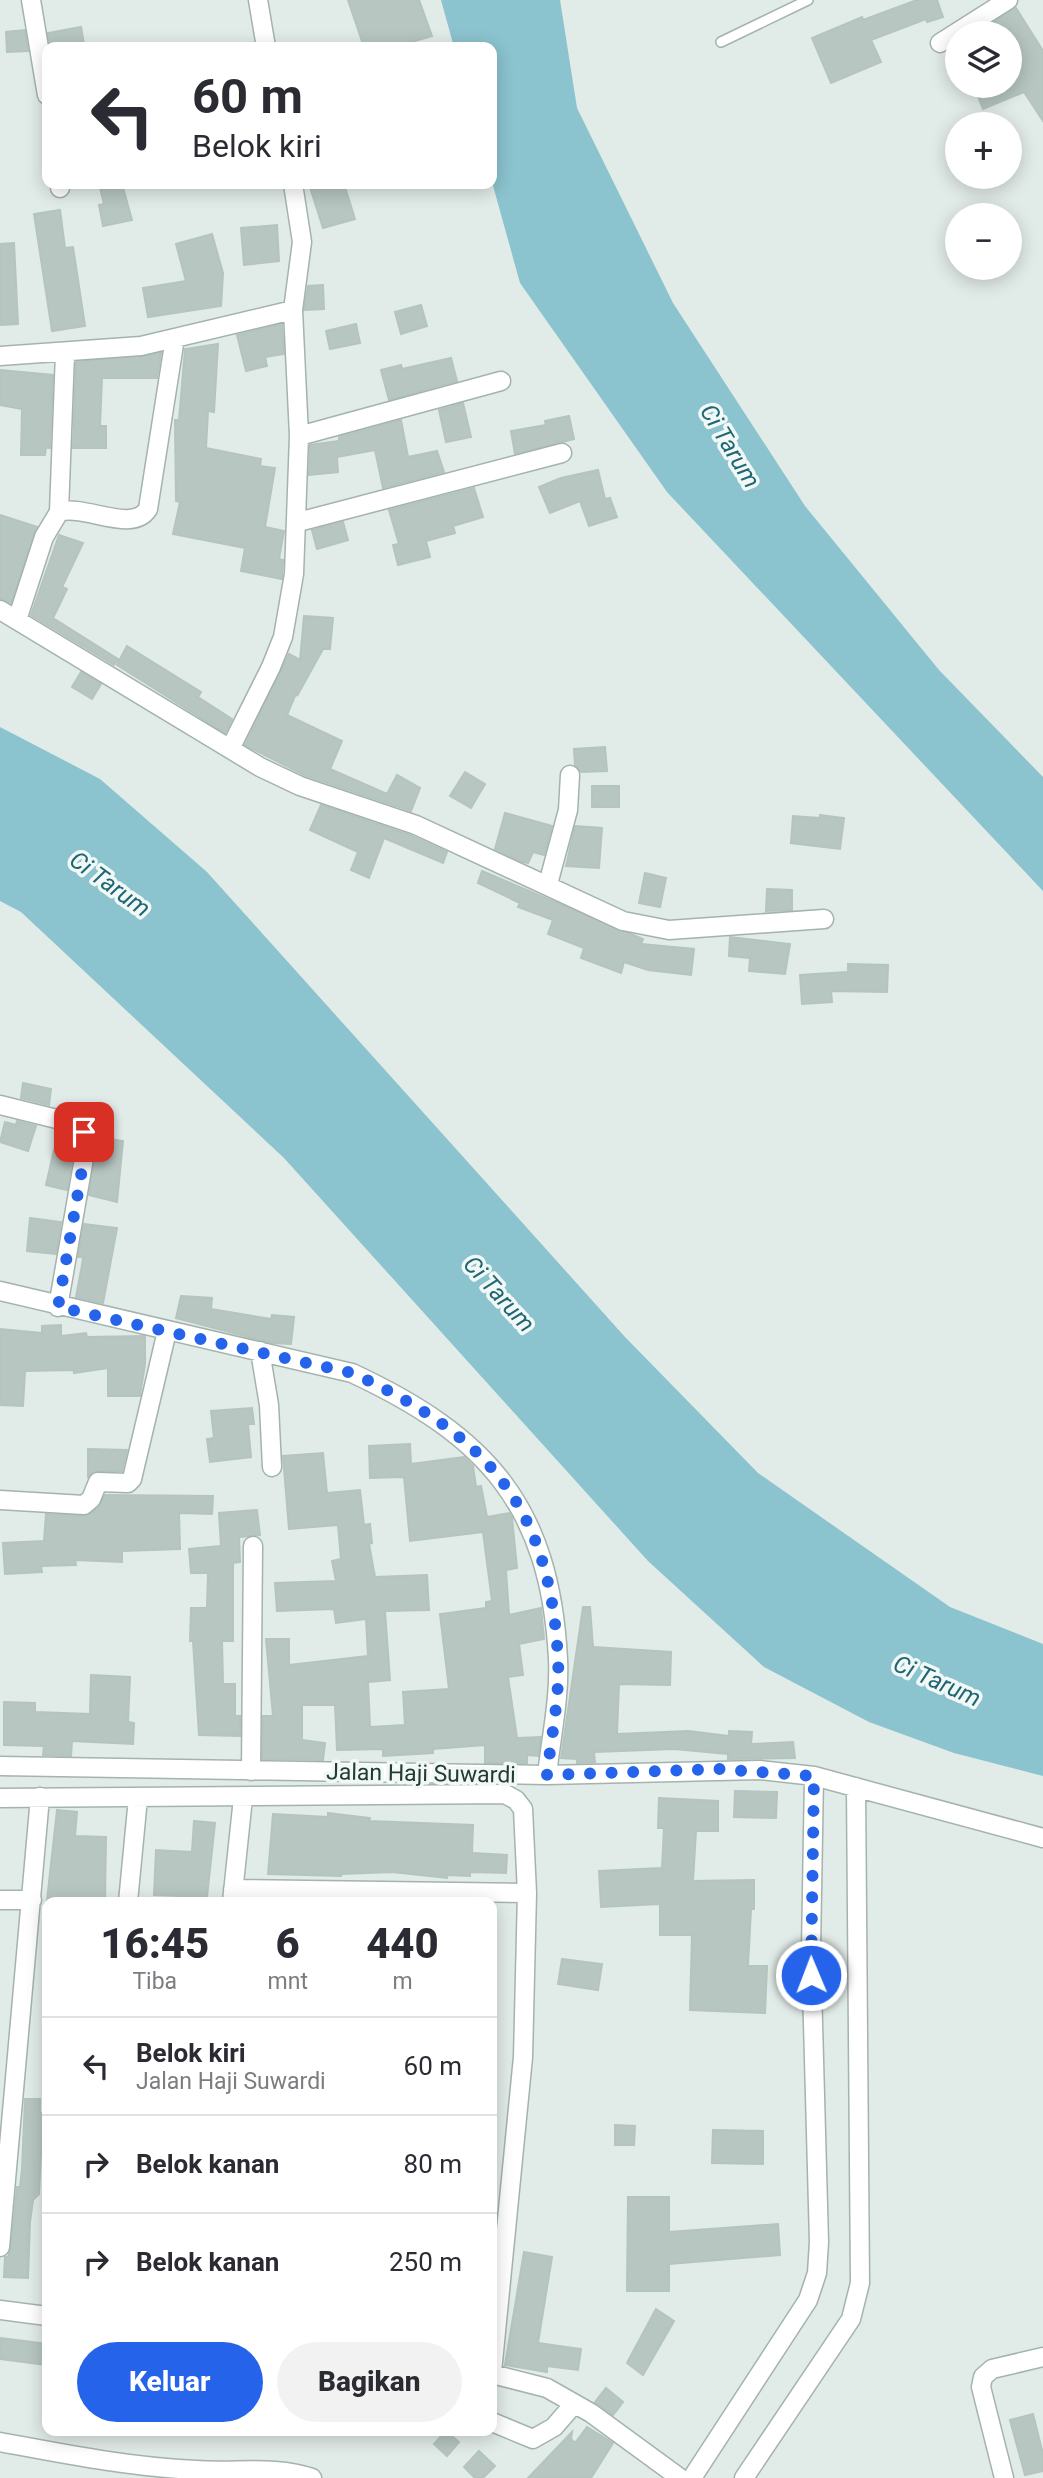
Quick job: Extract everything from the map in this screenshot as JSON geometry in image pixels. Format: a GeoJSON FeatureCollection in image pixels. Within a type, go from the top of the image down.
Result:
{"type":"FeatureCollection","features":[{"type":"Feature","properties":{"kind":"street"},"geometry":{"type":"LineString","coordinates":[[31,0],[42,65]]}},
{"type":"Feature","properties":{"kind":"street"},"geometry":{"type":"LineString","coordinates":[[258,0],[265,42]]}},
{"type":"Feature","properties":{"kind":"street"},"geometry":{"type":"LineString","coordinates":[[940,43],[1007,0]]}},
{"type":"Feature","properties":{"kind":"street"},"geometry":{"type":"LineString","coordinates":[[230,749],[283,637],[294,574],[298,522],[299,436],[293,310],[302,242],[294,189]]}},
{"type":"Feature","properties":{"kind":"street"},"geometry":{"type":"LineString","coordinates":[[0,356],[141,346],[293,310]]}},
{"type":"Feature","properties":{"kind":"street"},"geometry":{"type":"LineString","coordinates":[[59,512],[76,510],[130,520],[144,515],[148,509],[175,338]]}},
{"type":"Feature","properties":{"kind":"street"},"geometry":{"type":"LineString","coordinates":[[17,620],[44,537],[59,512],[65,353]]}},
{"type":"Feature","properties":{"kind":"street"},"geometry":{"type":"LineString","coordinates":[[299,436],[501,381]]}},
{"type":"Feature","properties":{"kind":"street"},"geometry":{"type":"LineString","coordinates":[[298,522],[562,453]]}},
{"type":"Feature","properties":{"kind":"street"},"geometry":{"type":"LineString","coordinates":[[0,610],[230,749],[300,786],[416,825],[623,921],[649,928],[708,929],[824,919]]}},
{"type":"Feature","properties":{"kind":"street"},"geometry":{"type":"LineString","coordinates":[[548,884],[568,810],[570,775]]}},
{"type":"Feature","properties":{"kind":"street"},"geometry":{"type":"LineString","coordinates":[[0,1105],[77,1124],[87,1141],[58,1307]]}},
{"type":"Feature","properties":{"kind":"street"},"geometry":{"type":"LineString","coordinates":[[0,1291],[58,1307],[352,1373],[397,1394],[441,1421],[488,1464],[517,1502],[538,1542],[548,1580],[558,1661],[547,1775]]}},
{"type":"Feature","properties":{"kind":"street"},"geometry":{"type":"LineString","coordinates":[[0,1500],[84,1506],[91,1499],[98,1482],[128,1483],[132,1479],[167,1331]]}},
{"type":"Feature","properties":{"kind":"street"},"geometry":{"type":"LineString","coordinates":[[260,1351],[267,1384],[272,1467]]}},
{"type":"Feature","properties":{"kind":"street"},"geometry":{"type":"LineString","coordinates":[[251,1771],[253,1546]]}},
{"type":"Feature","properties":{"kind":"street","name":"Jalan Haji Suwardi"},"geometry":{"type":"LineString","coordinates":[[0,1766],[547,1775],[718,1769],[814,1776],[1043,1838]]}},
{"type":"Feature","properties":{"kind":"street"},"geometry":{"type":"LineString","coordinates":[[692,2478],[808,2300],[817,2273],[819,2242],[811,1950],[814,1776]]}},
{"type":"Feature","properties":{"kind":"street"},"geometry":{"type":"LineString","coordinates":[[744,2478],[845,2329],[860,2283],[856,1787]]}},
{"type":"Feature","properties":{"kind":"street"},"geometry":{"type":"LineString","coordinates":[[0,1798],[505,1794],[516,1800],[523,1809],[527,1892],[523,2057],[497,2273]]}},
{"type":"Feature","properties":{"kind":"street"},"geometry":{"type":"LineString","coordinates":[[0,2247],[40,1797]]}},
{"type":"Feature","properties":{"kind":"street"},"geometry":{"type":"LineString","coordinates":[[128,1897],[138,1798]]}},
{"type":"Feature","properties":{"kind":"street"},"geometry":{"type":"LineString","coordinates":[[243,1798],[232,1896],[427,1897],[527,1892]]}},
{"type":"Feature","properties":{"kind":"street"},"geometry":{"type":"LineString","coordinates":[[0,1900],[32,1900]]}},
{"type":"Feature","properties":{"kind":"street"},"geometry":{"type":"LineString","coordinates":[[0,2310],[42,2315]]}},
{"type":"Feature","properties":{"kind":"street"},"geometry":{"type":"LineString","coordinates":[[1004,2478],[981,2387],[983,2377],[992,2369],[1043,2357]]}},
{"type":"Feature","properties":{"kind":"street"},"geometry":{"type":"LineString","coordinates":[[497,2374],[547,2388],[574,2403],[680,2478]]}},
{"type":"Feature","properties":{"kind":"street"},"geometry":{"type":"LineString","coordinates":[[497,2424],[533,2439],[554,2427],[574,2403]]}},
{"type":"Feature","properties":{"kind":"street"},"geometry":{"type":"LineString","coordinates":[[0,2447],[0,2442],[122,2471],[295,2472],[312,2478]]}},
{"type":"Feature","properties":{"kind":"lane"},"geometry":{"type":"LineString","coordinates":[[721,42],[808,0]]}},
{"type":"Feature","properties":{"kind":"water","name":"Ci Tarum"},"geometry":{"type":"Polygon","coordinates":[[[441,0],[560,0],[577,108],[673,303],[805,506],[939,670],[1043,777],[1043,891],[667,492],[520,283],[494,189],[497,189],[497,42],[453,42],[441,0]]]}},
{"type":"Feature","properties":{"kind":"water","name":"Ci Tarum"},"geometry":{"type":"Polygon","coordinates":[[[0,727],[100,779],[207,872],[625,1337],[758,1473],[950,1607],[1043,1644],[1043,1776],[954,1753],[869,1722],[764,1667],[648,1561],[284,1158],[21,912],[0,901],[0,727]]]}},
{"type":"Feature","properties":{"kind":"building"},"geometry":{"type":"Polygon","coordinates":[[[348,0],[419,0],[432,36],[411,42],[362,42],[348,0]]]}},
{"type":"Feature","properties":{"kind":"building"},"geometry":{"type":"Polygon","coordinates":[[[917,0],[937,0],[943,17],[927,22],[926,19],[871,40],[881,62],[831,83],[812,38],[862,17],[863,20],[917,0]]]}},
{"type":"Feature","properties":{"kind":"building"},"geometry":{"type":"Polygon","coordinates":[[[1016,8],[1043,51],[1043,121],[1022,93],[1022,21],[996,21],[1016,8]]]}},
{"type":"Feature","properties":{"kind":"building"},"geometry":{"type":"Polygon","coordinates":[[[81,27],[84,42],[49,42],[48,33],[81,27]]]}},
{"type":"Feature","properties":{"kind":"building"},"geometry":{"type":"Polygon","coordinates":[[[25,30],[28,51],[7,52],[6,32],[25,30]]]}},
{"type":"Feature","properties":{"kind":"building"},"geometry":{"type":"Polygon","coordinates":[[[979,98],[1010,98],[983,109],[979,98]]]}},
{"type":"Feature","properties":{"kind":"building"},"geometry":{"type":"Polygon","coordinates":[[[100,189],[123,189],[132,220],[103,226],[99,205],[104,204],[100,189]]]}},
{"type":"Feature","properties":{"kind":"building"},"geometry":{"type":"Polygon","coordinates":[[[311,189],[346,189],[355,219],[323,228],[311,189]]]}},
{"type":"Feature","properties":{"kind":"building"},"geometry":{"type":"Polygon","coordinates":[[[60,210],[65,248],[73,247],[85,326],[52,331],[34,214],[60,210]]]}},
{"type":"Feature","properties":{"kind":"building"},"geometry":{"type":"Polygon","coordinates":[[[277,225],[279,261],[244,265],[241,228],[277,225]]]}},
{"type":"Feature","properties":{"kind":"building"},"geometry":{"type":"Polygon","coordinates":[[[212,234],[223,273],[221,306],[148,317],[143,288],[186,281],[176,244],[212,234]]]}},
{"type":"Feature","properties":{"kind":"building"},"geometry":{"type":"Polygon","coordinates":[[[14,243],[18,324],[0,325],[0,244],[14,243]]]}},
{"type":"Feature","properties":{"kind":"building"},"geometry":{"type":"Polygon","coordinates":[[[323,285],[324,309],[304,310],[308,286],[323,285]]]}},
{"type":"Feature","properties":{"kind":"building"},"geometry":{"type":"Polygon","coordinates":[[[421,305],[427,326],[401,334],[395,312],[421,305]]]}},
{"type":"Feature","properties":{"kind":"building"},"geometry":{"type":"Polygon","coordinates":[[[282,324],[284,354],[265,357],[267,366],[246,371],[237,335],[282,324]]]}},
{"type":"Feature","properties":{"kind":"building"},"geometry":{"type":"Polygon","coordinates":[[[356,324],[360,343],[330,349],[326,331],[356,324]]]}},
{"type":"Feature","properties":{"kind":"building"},"geometry":{"type":"Polygon","coordinates":[[[218,344],[214,412],[208,411],[206,448],[261,459],[260,466],[275,468],[265,527],[284,531],[279,559],[283,560],[282,579],[241,571],[245,548],[173,534],[180,502],[176,501],[175,420],[179,420],[185,349],[218,344]]]}},
{"type":"Feature","properties":{"kind":"building"},"geometry":{"type":"Polygon","coordinates":[[[161,353],[157,378],[102,378],[100,426],[106,426],[106,448],[73,448],[76,362],[161,353]]]}},
{"type":"Feature","properties":{"kind":"building"},"geometry":{"type":"Polygon","coordinates":[[[451,358],[457,381],[389,400],[381,370],[401,365],[402,369],[451,358]]]}},
{"type":"Feature","properties":{"kind":"building"},"geometry":{"type":"Polygon","coordinates":[[[0,370],[53,375],[50,448],[46,447],[45,455],[21,455],[22,409],[0,405],[0,370]]]}},
{"type":"Feature","properties":{"kind":"building"},"geometry":{"type":"Polygon","coordinates":[[[463,403],[471,437],[446,442],[439,410],[463,403]]]}},
{"type":"Feature","properties":{"kind":"building"},"geometry":{"type":"Polygon","coordinates":[[[569,416],[574,439],[515,454],[511,431],[546,425],[545,421],[569,416]]]}},
{"type":"Feature","properties":{"kind":"building"},"geometry":{"type":"Polygon","coordinates":[[[401,420],[408,457],[437,451],[444,472],[383,488],[375,450],[337,457],[338,472],[309,475],[310,445],[339,441],[339,437],[401,420]]]}},
{"type":"Feature","properties":{"kind":"building"},"geometry":{"type":"Polygon","coordinates":[[[598,470],[605,499],[610,498],[617,517],[589,526],[580,501],[550,513],[539,487],[561,478],[598,470]]]}},
{"type":"Feature","properties":{"kind":"building"},"geometry":{"type":"Polygon","coordinates":[[[474,488],[483,517],[453,526],[455,533],[426,541],[430,557],[398,565],[393,545],[399,544],[389,510],[474,488]]]}},
{"type":"Feature","properties":{"kind":"building"},"geometry":{"type":"Polygon","coordinates":[[[0,515],[37,527],[11,603],[0,599],[0,515]]]}},
{"type":"Feature","properties":{"kind":"building"},"geometry":{"type":"Polygon","coordinates":[[[343,522],[348,540],[317,549],[312,530],[343,522]]]}},
{"type":"Feature","properties":{"kind":"building"},"geometry":{"type":"Polygon","coordinates":[[[59,535],[83,543],[62,587],[67,589],[53,618],[118,659],[114,665],[31,615],[59,535]]]}},
{"type":"Feature","properties":{"kind":"building"},"geometry":{"type":"Polygon","coordinates":[[[304,616],[333,618],[330,649],[323,649],[297,696],[297,691],[287,715],[342,741],[330,769],[387,794],[397,775],[420,788],[411,811],[304,775],[245,745],[289,654],[300,660],[304,616]]]}},
{"type":"Feature","properties":{"kind":"building"},"geometry":{"type":"Polygon","coordinates":[[[127,646],[201,692],[198,697],[232,719],[225,733],[117,665],[127,646]]]}},
{"type":"Feature","properties":{"kind":"building"},"geometry":{"type":"Polygon","coordinates":[[[81,672],[101,684],[92,699],[72,687],[81,672]]]}},
{"type":"Feature","properties":{"kind":"building"},"geometry":{"type":"Polygon","coordinates":[[[605,747],[607,771],[581,772],[575,765],[574,749],[605,747]]]}},
{"type":"Feature","properties":{"kind":"building"},"geometry":{"type":"Polygon","coordinates":[[[465,772],[485,784],[471,808],[450,796],[465,772]]]}},
{"type":"Feature","properties":{"kind":"building"},"geometry":{"type":"Polygon","coordinates":[[[592,786],[619,786],[619,807],[592,807],[592,786]]]}},
{"type":"Feature","properties":{"kind":"building"},"geometry":{"type":"Polygon","coordinates":[[[321,805],[412,836],[447,852],[443,863],[384,838],[369,878],[351,870],[358,852],[310,830],[321,805]]]}},
{"type":"Feature","properties":{"kind":"building"},"geometry":{"type":"Polygon","coordinates":[[[505,813],[552,826],[544,855],[533,852],[528,863],[495,849],[505,813]]]}},
{"type":"Feature","properties":{"kind":"building"},"geometry":{"type":"Polygon","coordinates":[[[820,815],[844,818],[840,849],[791,843],[793,816],[820,818],[820,815]]]}},
{"type":"Feature","properties":{"kind":"building"},"geometry":{"type":"Polygon","coordinates":[[[575,826],[602,828],[599,868],[566,866],[575,826]]]}},
{"type":"Feature","properties":{"kind":"building"},"geometry":{"type":"Polygon","coordinates":[[[482,871],[643,939],[641,944],[694,949],[691,975],[648,970],[624,962],[621,973],[581,958],[584,948],[548,934],[553,920],[518,907],[520,903],[478,883],[482,871]]]}},
{"type":"Feature","properties":{"kind":"building"},"geometry":{"type":"Polygon","coordinates":[[[645,873],[666,878],[660,907],[639,903],[645,873]]]}},
{"type":"Feature","properties":{"kind":"building"},"geometry":{"type":"Polygon","coordinates":[[[767,889],[792,890],[792,910],[766,911],[767,889]]]}},
{"type":"Feature","properties":{"kind":"building"},"geometry":{"type":"Polygon","coordinates":[[[730,937],[790,944],[785,974],[749,971],[750,958],[729,956],[730,937]]]}},
{"type":"Feature","properties":{"kind":"building"},"geometry":{"type":"Polygon","coordinates":[[[848,964],[888,965],[887,992],[831,991],[832,1002],[802,1004],[800,975],[848,972],[848,964]]]}},
{"type":"Feature","properties":{"kind":"building"},"geometry":{"type":"Polygon","coordinates":[[[23,1083],[51,1089],[49,1105],[21,1098],[23,1083]]]}},
{"type":"Feature","properties":{"kind":"building"},"geometry":{"type":"Polygon","coordinates":[[[17,1121],[36,1126],[28,1151],[0,1142],[5,1122],[16,1125],[17,1121]]]}},
{"type":"Feature","properties":{"kind":"building"},"geometry":{"type":"Polygon","coordinates":[[[97,1137],[123,1141],[117,1202],[89,1195],[97,1137]]]}},
{"type":"Feature","properties":{"kind":"building"},"geometry":{"type":"Polygon","coordinates":[[[54,1150],[73,1154],[67,1190],[46,1185],[54,1150]]]}},
{"type":"Feature","properties":{"kind":"building"},"geometry":{"type":"Polygon","coordinates":[[[30,1218],[61,1222],[56,1254],[27,1251],[30,1218]]]}},
{"type":"Feature","properties":{"kind":"building"},"geometry":{"type":"Polygon","coordinates":[[[84,1224],[117,1228],[103,1303],[76,1297],[83,1257],[78,1257],[84,1224]]]}},
{"type":"Feature","properties":{"kind":"building"},"geometry":{"type":"Polygon","coordinates":[[[181,1296],[212,1298],[211,1309],[271,1319],[272,1315],[294,1317],[291,1344],[271,1343],[176,1318],[181,1296]]]}},
{"type":"Feature","properties":{"kind":"building"},"geometry":{"type":"Polygon","coordinates":[[[61,1325],[61,1336],[86,1333],[87,1337],[145,1336],[145,1364],[140,1396],[108,1396],[108,1368],[74,1373],[74,1370],[25,1371],[23,1406],[0,1405],[0,1329],[42,1333],[42,1326],[61,1325]]]}},
{"type":"Feature","properties":{"kind":"building"},"geometry":{"type":"Polygon","coordinates":[[[252,1408],[254,1424],[248,1424],[251,1457],[210,1462],[207,1439],[214,1438],[211,1411],[252,1408]]]}},
{"type":"Feature","properties":{"kind":"building"},"geometry":{"type":"Polygon","coordinates":[[[410,1444],[411,1464],[464,1457],[473,1466],[476,1487],[481,1486],[487,1517],[509,1513],[512,1518],[517,1568],[506,1570],[509,1615],[541,1608],[544,1639],[519,1644],[523,1675],[508,1677],[517,1738],[541,1737],[538,1756],[527,1755],[527,1763],[485,1763],[485,1745],[433,1749],[433,1753],[383,1756],[383,1749],[337,1750],[335,1705],[302,1705],[302,1740],[325,1743],[323,1760],[262,1759],[263,1716],[273,1716],[266,1639],[289,1639],[289,1665],[368,1656],[366,1619],[336,1623],[334,1609],[277,1611],[275,1583],[336,1581],[332,1561],[341,1559],[338,1525],[289,1529],[283,1456],[323,1453],[327,1493],[360,1490],[364,1525],[370,1524],[372,1543],[369,1544],[375,1577],[427,1575],[429,1610],[385,1611],[390,1680],[368,1682],[370,1727],[405,1725],[403,1692],[449,1689],[440,1614],[486,1608],[486,1602],[492,1601],[483,1532],[410,1541],[404,1477],[370,1478],[369,1446],[410,1444]]]}},
{"type":"Feature","properties":{"kind":"building"},"geometry":{"type":"Polygon","coordinates":[[[88,1449],[127,1450],[122,1471],[98,1471],[88,1477],[88,1449]]]}},
{"type":"Feature","properties":{"kind":"building"},"geometry":{"type":"Polygon","coordinates":[[[105,1495],[213,1496],[212,1514],[179,1513],[180,1549],[122,1551],[122,1562],[75,1560],[76,1565],[41,1566],[42,1572],[5,1574],[3,1543],[44,1541],[46,1514],[84,1516],[98,1508],[105,1495]]]}},
{"type":"Feature","properties":{"kind":"building"},"geometry":{"type":"Polygon","coordinates":[[[257,1510],[260,1535],[239,1537],[240,1562],[233,1563],[233,1641],[222,1641],[223,1684],[235,1684],[235,1716],[240,1716],[240,1736],[199,1735],[193,1641],[190,1641],[191,1608],[207,1608],[208,1573],[191,1573],[189,1549],[221,1546],[219,1513],[257,1510]]]}},
{"type":"Feature","properties":{"kind":"building"},"geometry":{"type":"Polygon","coordinates":[[[583,1607],[590,1607],[593,1647],[671,1652],[670,1685],[619,1684],[617,1734],[688,1731],[729,1736],[729,1731],[752,1732],[751,1744],[793,1742],[795,1758],[728,1759],[728,1754],[674,1749],[594,1752],[595,1762],[577,1763],[577,1759],[561,1758],[583,1607]]]}},
{"type":"Feature","properties":{"kind":"building"},"geometry":{"type":"Polygon","coordinates":[[[91,1675],[130,1677],[128,1722],[134,1723],[133,1744],[72,1741],[71,1756],[43,1755],[44,1746],[4,1745],[4,1702],[35,1703],[35,1712],[90,1714],[91,1675]]]}},
{"type":"Feature","properties":{"kind":"building"},"geometry":{"type":"Polygon","coordinates":[[[735,1791],[777,1792],[776,1818],[734,1817],[735,1791]]]}},
{"type":"Feature","properties":{"kind":"building"},"geometry":{"type":"Polygon","coordinates":[[[659,1798],[718,1801],[718,1831],[696,1831],[693,1881],[754,1880],[748,1966],[767,1966],[765,2013],[690,2010],[692,1935],[660,1935],[660,1904],[601,1907],[599,1871],[662,1868],[664,1828],[658,1828],[659,1798]]]}},
{"type":"Feature","properties":{"kind":"building"},"geometry":{"type":"Polygon","coordinates":[[[57,1810],[77,1812],[75,1836],[106,1837],[105,1897],[47,1897],[57,1810]]]}},
{"type":"Feature","properties":{"kind":"building"},"geometry":{"type":"Polygon","coordinates":[[[328,1813],[370,1818],[369,1821],[473,1825],[472,1853],[507,1855],[506,1873],[470,1872],[470,1876],[447,1875],[447,1878],[392,1872],[341,1876],[268,1874],[273,1814],[328,1817],[328,1813]]]}},
{"type":"Feature","properties":{"kind":"building"},"geometry":{"type":"Polygon","coordinates":[[[194,1821],[215,1823],[207,1897],[154,1895],[156,1850],[192,1852],[194,1821]]]}},
{"type":"Feature","properties":{"kind":"building"},"geometry":{"type":"Polygon","coordinates":[[[562,1959],[602,1964],[598,1990],[558,1984],[562,1959]]]}},
{"type":"Feature","properties":{"kind":"building"},"geometry":{"type":"Polygon","coordinates":[[[25,2099],[40,2099],[42,2133],[39,2194],[33,2200],[30,2222],[28,2278],[4,2277],[5,2257],[8,2257],[11,2248],[17,2187],[20,2187],[25,2099]]]}},
{"type":"Feature","properties":{"kind":"building"},"geometry":{"type":"Polygon","coordinates":[[[615,2125],[635,2126],[634,2145],[615,2145],[615,2125]]]}},
{"type":"Feature","properties":{"kind":"building"},"geometry":{"type":"Polygon","coordinates":[[[713,2130],[763,2131],[763,2164],[712,2163],[713,2130]]]}},
{"type":"Feature","properties":{"kind":"building"},"geometry":{"type":"Polygon","coordinates":[[[628,2197],[669,2197],[669,2232],[778,2224],[780,2255],[669,2264],[669,2291],[627,2291],[628,2197]]]}},
{"type":"Feature","properties":{"kind":"building"},"geometry":{"type":"Polygon","coordinates":[[[524,2252],[552,2257],[538,2343],[581,2349],[578,2370],[547,2366],[547,2372],[505,2365],[524,2252]]]}},
{"type":"Feature","properties":{"kind":"building"},"geometry":{"type":"Polygon","coordinates":[[[656,2309],[674,2321],[643,2375],[627,2363],[656,2309]]]}},
{"type":"Feature","properties":{"kind":"building"},"geometry":{"type":"Polygon","coordinates":[[[0,2338],[42,2343],[42,2364],[0,2359],[0,2338]]]}},
{"type":"Feature","properties":{"kind":"building"},"geometry":{"type":"Polygon","coordinates":[[[606,2388],[623,2402],[613,2415],[595,2402],[606,2388]]]}},
{"type":"Feature","properties":{"kind":"building"},"geometry":{"type":"Polygon","coordinates":[[[1033,2414],[1043,2454],[1043,2471],[1025,2475],[1010,2420],[1033,2414]]]}},
{"type":"Feature","properties":{"kind":"building"},"geometry":{"type":"Polygon","coordinates":[[[587,2427],[613,2443],[591,2478],[528,2478],[572,2432],[571,2439],[575,2443],[587,2427]]]}},
{"type":"Feature","properties":{"kind":"building"},"geometry":{"type":"Polygon","coordinates":[[[441,2436],[452,2436],[459,2442],[447,2456],[434,2444],[441,2436]]]}},
{"type":"Feature","properties":{"kind":"building"},"geometry":{"type":"Polygon","coordinates":[[[479,2451],[495,2466],[483,2478],[475,2478],[464,2467],[479,2451]]]}},
{"type":"Feature","properties":{"kind":"route"},"geometry":{"type":"LineString","coordinates":[[84,1132],[87,1141],[58,1307],[352,1373],[397,1394],[441,1421],[488,1464],[517,1502],[538,1542],[548,1580],[558,1661],[547,1775],[718,1769],[814,1776],[811,1975]]}}]}
